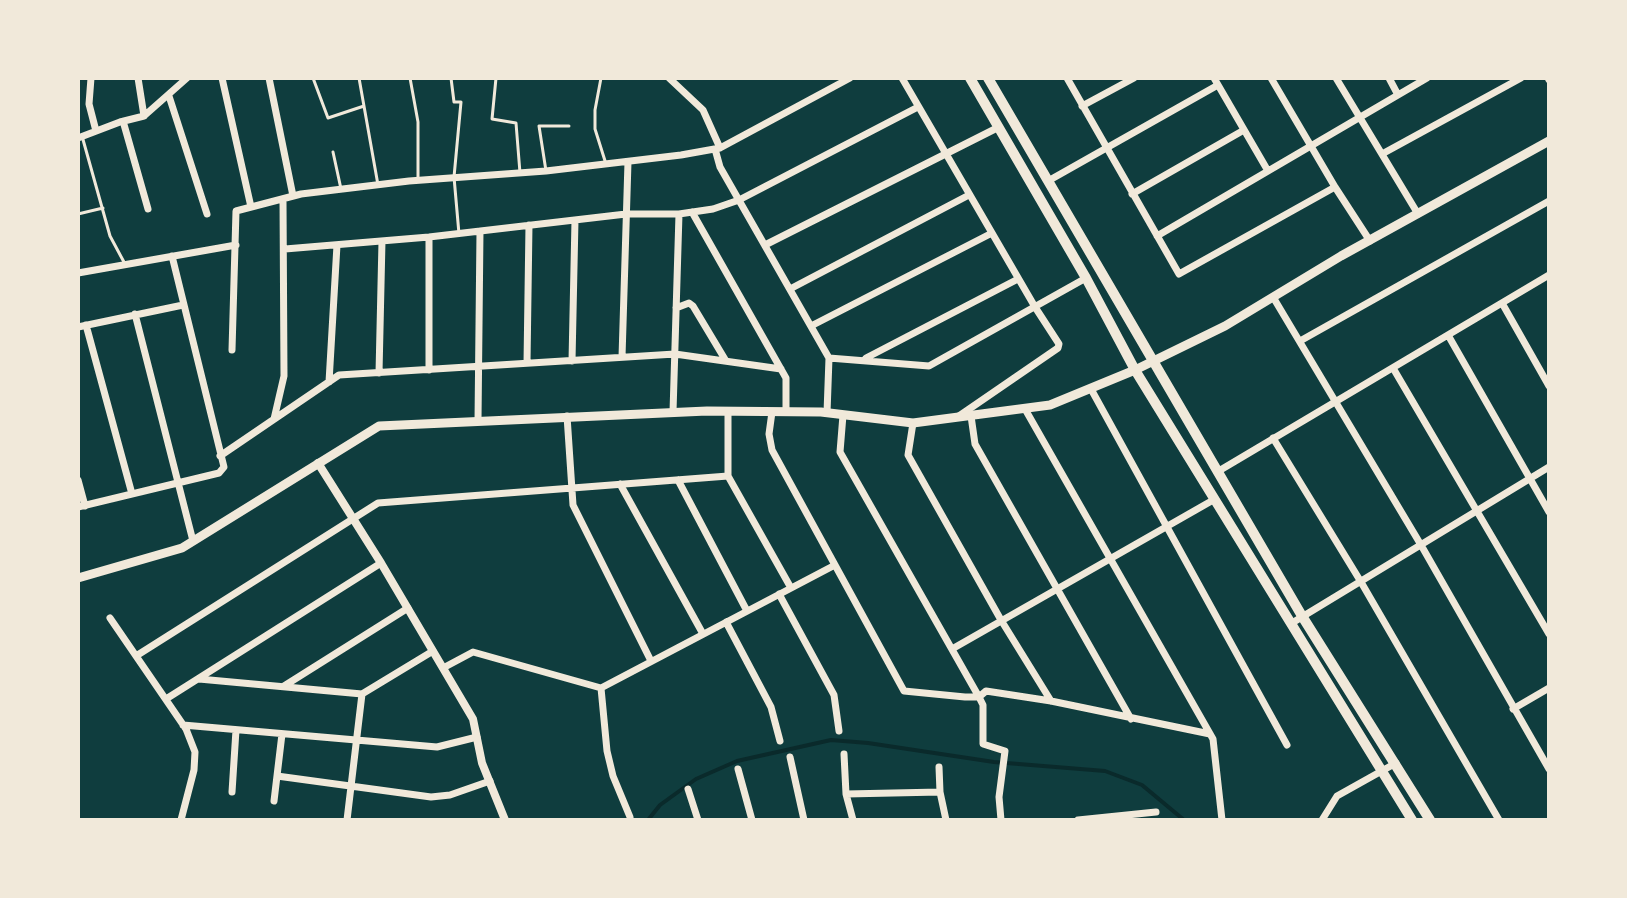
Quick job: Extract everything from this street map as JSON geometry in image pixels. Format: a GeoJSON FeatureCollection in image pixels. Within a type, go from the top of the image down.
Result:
{"type":"FeatureCollection","features":[{"type":"Feature","properties":{"kind":"main road"},"geometry":{"type":"LineString","coordinates":[[970,78],[1086,278],[1135,370],[1215,499],[1396,763],[1430,820]]}},
{"type":"Feature","properties":{"kind":"main road"},"geometry":{"type":"LineString","coordinates":[[988,78],[1155,360],[1297,620],[1412,820]]}},
{"type":"Feature","properties":{"kind":"main road"},"geometry":{"type":"LineString","coordinates":[[78,578],[182,548],[379,426],[728,411],[827,413],[913,423],[1050,405],[1135,370],[1225,326],[1549,141]]}},
{"type":"Feature","properties":{"kind":"street"},"geometry":{"type":"LineString","coordinates":[[91,78],[89,104],[96,131]]}},
{"type":"Feature","properties":{"kind":"street"},"geometry":{"type":"LineString","coordinates":[[138,78],[144,116]]}},
{"type":"Feature","properties":{"kind":"street"},"geometry":{"type":"LineString","coordinates":[[80,137],[144,116],[187,78]]}},
{"type":"Feature","properties":{"kind":"street"},"geometry":{"type":"LineString","coordinates":[[222,78],[251,207]]}},
{"type":"Feature","properties":{"kind":"street"},"geometry":{"type":"LineString","coordinates":[[269,78],[293,196]]}},
{"type":"Feature","properties":{"kind":"street"},"geometry":{"type":"LineString","coordinates":[[669,78],[703,110],[718,148],[720,167],[829,358],[827,413]]}},
{"type":"Feature","properties":{"kind":"street"},"geometry":{"type":"LineString","coordinates":[[232,350],[236,211],[293,196],[341,189],[546,171],[718,148],[850,78]]}},
{"type":"Feature","properties":{"kind":"street"},"geometry":{"type":"LineString","coordinates":[[902,78],[1059,346],[956,418]]}},
{"type":"Feature","properties":{"kind":"street"},"geometry":{"type":"LineString","coordinates":[[1067,78],[1179,274],[1335,187]]}},
{"type":"Feature","properties":{"kind":"street"},"geometry":{"type":"LineString","coordinates":[[1082,106],[1134,78]]}},
{"type":"Feature","properties":{"kind":"street"},"geometry":{"type":"LineString","coordinates":[[1271,78],[1370,241]]}},
{"type":"Feature","properties":{"kind":"street"},"geometry":{"type":"LineString","coordinates":[[1336,78],[1418,214]]}},
{"type":"Feature","properties":{"kind":"street"},"geometry":{"type":"LineString","coordinates":[[1389,78],[1398,95]]}},
{"type":"Feature","properties":{"kind":"street"},"geometry":{"type":"LineString","coordinates":[[1157,236],[1427,78]]}},
{"type":"Feature","properties":{"kind":"street"},"geometry":{"type":"LineString","coordinates":[[1382,154],[1521,78]]}},
{"type":"Feature","properties":{"kind":"street"},"geometry":{"type":"LineString","coordinates":[[1048,181],[1216,81],[1268,171]]}},
{"type":"Feature","properties":{"kind":"street"},"geometry":{"type":"LineString","coordinates":[[169,96],[207,214]]}},
{"type":"Feature","properties":{"kind":"street"},"geometry":{"type":"LineString","coordinates":[[285,249],[459,234],[626,214],[679,214],[713,209],[739,200],[918,107]]}},
{"type":"Feature","properties":{"kind":"street"},"geometry":{"type":"LineString","coordinates":[[123,121],[148,209]]}},
{"type":"Feature","properties":{"kind":"street"},"geometry":{"type":"LineString","coordinates":[[765,245],[999,127]]}},
{"type":"Feature","properties":{"kind":"street"},"geometry":{"type":"LineString","coordinates":[[1132,194],[1244,130]]}},
{"type":"Feature","properties":{"kind":"street"},"geometry":{"type":"LineString","coordinates":[[622,357],[628,162]]}},
{"type":"Feature","properties":{"kind":"street"},"geometry":{"type":"LineString","coordinates":[[790,289],[969,195]]}},
{"type":"Feature","properties":{"kind":"street"},"geometry":{"type":"LineString","coordinates":[[274,419],[284,376],[283,199]]}},
{"type":"Feature","properties":{"kind":"street"},"geometry":{"type":"LineString","coordinates":[[1300,341],[1549,201]]}},
{"type":"Feature","properties":{"kind":"street"},"geometry":{"type":"LineString","coordinates":[[692,212],[786,378],[786,412]]}},
{"type":"Feature","properties":{"kind":"street"},"geometry":{"type":"LineString","coordinates":[[673,412],[679,214]]}},
{"type":"Feature","properties":{"kind":"street"},"geometry":{"type":"LineString","coordinates":[[572,361],[575,220]]}},
{"type":"Feature","properties":{"kind":"street"},"geometry":{"type":"LineString","coordinates":[[527,363],[529,225]]}},
{"type":"Feature","properties":{"kind":"street"},"geometry":{"type":"LineString","coordinates":[[478,421],[480,231]]}},
{"type":"Feature","properties":{"kind":"street"},"geometry":{"type":"LineString","coordinates":[[811,326],[992,233]]}},
{"type":"Feature","properties":{"kind":"street"},"geometry":{"type":"LineString","coordinates":[[429,237],[429,370]]}},
{"type":"Feature","properties":{"kind":"street"},"geometry":{"type":"LineString","coordinates":[[379,373],[382,241]]}},
{"type":"Feature","properties":{"kind":"street"},"geometry":{"type":"LineString","coordinates":[[78,273],[236,245]]}},
{"type":"Feature","properties":{"kind":"street"},"geometry":{"type":"LineString","coordinates":[[329,382],[337,245]]}},
{"type":"Feature","properties":{"kind":"street"},"geometry":{"type":"LineString","coordinates":[[78,480],[82,506],[219,473],[224,467],[172,256]]}},
{"type":"Feature","properties":{"kind":"street"},"geometry":{"type":"LineString","coordinates":[[1217,472],[1549,275]]}},
{"type":"Feature","properties":{"kind":"street"},"geometry":{"type":"LineString","coordinates":[[829,358],[929,366],[1086,278]]}},
{"type":"Feature","properties":{"kind":"street"},"geometry":{"type":"LineString","coordinates":[[864,359],[1018,279]]}},
{"type":"Feature","properties":{"kind":"street"},"geometry":{"type":"LineString","coordinates":[[1273,297],[1421,545],[1549,769]]}},
{"type":"Feature","properties":{"kind":"street"},"geometry":{"type":"LineString","coordinates":[[676,308],[689,303],[693,306],[726,361]]}},
{"type":"Feature","properties":{"kind":"street"},"geometry":{"type":"LineString","coordinates":[[1502,303],[1549,386]]}},
{"type":"Feature","properties":{"kind":"street"},"geometry":{"type":"LineString","coordinates":[[132,494],[82,326],[183,305]]}},
{"type":"Feature","properties":{"kind":"street"},"geometry":{"type":"LineString","coordinates":[[135,314],[193,541]]}},
{"type":"Feature","properties":{"kind":"street"},"geometry":{"type":"LineString","coordinates":[[1448,335],[1549,512]]}},
{"type":"Feature","properties":{"kind":"street"},"geometry":{"type":"LineString","coordinates":[[220,456],[339,375],[675,354],[781,369]]}},
{"type":"Feature","properties":{"kind":"street"},"geometry":{"type":"LineString","coordinates":[[1393,368],[1549,634]]}},
{"type":"Feature","properties":{"kind":"street"},"geometry":{"type":"LineString","coordinates":[[1091,389],[1287,745]]}},
{"type":"Feature","properties":{"kind":"street"},"geometry":{"type":"LineString","coordinates":[[1025,409],[1213,739],[1222,820]]}},
{"type":"Feature","properties":{"kind":"street"},"geometry":{"type":"LineString","coordinates":[[728,411],[728,476],[791,588]]}},
{"type":"Feature","properties":{"kind":"street"},"geometry":{"type":"LineString","coordinates":[[772,412],[769,434],[772,450],[904,691],[979,697],[986,691],[1051,701],[1210,734]]}},
{"type":"Feature","properties":{"kind":"street"},"geometry":{"type":"LineString","coordinates":[[843,415],[840,452],[983,705],[983,744],[1005,751],[999,797],[1001,820]]}},
{"type":"Feature","properties":{"kind":"street"},"geometry":{"type":"LineString","coordinates":[[567,416],[573,505],[651,661]]}},
{"type":"Feature","properties":{"kind":"street"},"geometry":{"type":"LineString","coordinates":[[971,416],[975,444],[1131,719]]}},
{"type":"Feature","properties":{"kind":"street"},"geometry":{"type":"LineString","coordinates":[[913,423],[908,455],[1001,620],[1051,701]]}},
{"type":"Feature","properties":{"kind":"street"},"geometry":{"type":"LineString","coordinates":[[1273,438],[1361,582],[1499,820]]}},
{"type":"Feature","properties":{"kind":"street"},"geometry":{"type":"LineString","coordinates":[[318,463],[473,719],[490,781],[505,820]]}},
{"type":"Feature","properties":{"kind":"street"},"geometry":{"type":"LineString","coordinates":[[1297,620],[1549,467]]}},
{"type":"Feature","properties":{"kind":"street"},"geometry":{"type":"LineString","coordinates":[[136,656],[378,503],[728,476]]}},
{"type":"Feature","properties":{"kind":"street"},"geometry":{"type":"LineString","coordinates":[[678,480],[747,611]]}},
{"type":"Feature","properties":{"kind":"street"},"geometry":{"type":"LineString","coordinates":[[620,484],[703,634]]}},
{"type":"Feature","properties":{"kind":"street"},"geometry":{"type":"LineString","coordinates":[[952,649],[1215,499]]}},
{"type":"Feature","properties":{"kind":"street"},"geometry":{"type":"LineString","coordinates":[[166,699],[381,563]]}},
{"type":"Feature","properties":{"kind":"street"},"geometry":{"type":"LineString","coordinates":[[443,668],[473,652],[601,688],[835,565]]}},
{"type":"Feature","properties":{"kind":"street"},"geometry":{"type":"LineString","coordinates":[[779,594],[834,695],[839,731]]}},
{"type":"Feature","properties":{"kind":"street"},"geometry":{"type":"LineString","coordinates":[[283,686],[408,608]]}},
{"type":"Feature","properties":{"kind":"street"},"geometry":{"type":"LineString","coordinates":[[110,618],[183,725],[195,752],[194,770],[181,820]]}},
{"type":"Feature","properties":{"kind":"street"},"geometry":{"type":"LineString","coordinates":[[726,622],[771,707],[780,741]]}},
{"type":"Feature","properties":{"kind":"street"},"geometry":{"type":"LineString","coordinates":[[197,679],[362,694],[433,651]]}},
{"type":"Feature","properties":{"kind":"street"},"geometry":{"type":"LineString","coordinates":[[601,688],[607,751],[613,776],[630,817]]}},
{"type":"Feature","properties":{"kind":"street"},"geometry":{"type":"LineString","coordinates":[[1513,709],[1549,688]]}},
{"type":"Feature","properties":{"kind":"street"},"geometry":{"type":"LineString","coordinates":[[347,820],[362,694]]}},
{"type":"Feature","properties":{"kind":"street"},"geometry":{"type":"LineString","coordinates":[[183,725],[437,747],[477,737]]}},
{"type":"Feature","properties":{"kind":"street"},"geometry":{"type":"LineString","coordinates":[[232,792],[236,730]]}},
{"type":"Feature","properties":{"kind":"street"},"geometry":{"type":"LineString","coordinates":[[274,801],[282,734]]}},
{"type":"Feature","properties":{"kind":"street"},"geometry":{"type":"LineString","coordinates":[[844,754],[846,794],[853,820]]}},
{"type":"Feature","properties":{"kind":"street"},"geometry":{"type":"LineString","coordinates":[[790,757],[804,820]]}},
{"type":"Feature","properties":{"kind":"street"},"geometry":{"type":"LineString","coordinates":[[1322,820],[1337,796],[1396,763]]}},
{"type":"Feature","properties":{"kind":"street"},"geometry":{"type":"LineString","coordinates":[[939,767],[946,820]]}},
{"type":"Feature","properties":{"kind":"street"},"geometry":{"type":"LineString","coordinates":[[738,769],[752,820]]}},
{"type":"Feature","properties":{"kind":"street"},"geometry":{"type":"LineString","coordinates":[[277,776],[431,797],[450,795],[490,781]]}},
{"type":"Feature","properties":{"kind":"street"},"geometry":{"type":"LineString","coordinates":[[688,789],[698,820]]}},
{"type":"Feature","properties":{"kind":"street"},"geometry":{"type":"LineString","coordinates":[[846,794],[940,792]]}},
{"type":"Feature","properties":{"kind":"street"},"geometry":{"type":"LineString","coordinates":[[1078,820],[1156,812]]}},
{"type":"Feature","properties":{"kind":"lane"},"geometry":{"type":"LineString","coordinates":[[313,78],[328,118],[364,106]]}},
{"type":"Feature","properties":{"kind":"lane"},"geometry":{"type":"LineString","coordinates":[[359,78],[378,185]]}},
{"type":"Feature","properties":{"kind":"lane"},"geometry":{"type":"LineString","coordinates":[[410,78],[418,122],[418,180]]}},
{"type":"Feature","properties":{"kind":"lane"},"geometry":{"type":"LineString","coordinates":[[451,78],[454,102],[461,102],[454,177],[459,234]]}},
{"type":"Feature","properties":{"kind":"lane"},"geometry":{"type":"LineString","coordinates":[[496,78],[492,119],[516,123],[520,173]]}},
{"type":"Feature","properties":{"kind":"lane"},"geometry":{"type":"LineString","coordinates":[[601,78],[595,129],[606,164]]}},
{"type":"Feature","properties":{"kind":"lane"},"geometry":{"type":"LineString","coordinates":[[546,171],[539,126],[569,126]]}},
{"type":"Feature","properties":{"kind":"lane"},"geometry":{"type":"LineString","coordinates":[[80,137],[110,236],[125,264]]}},
{"type":"Feature","properties":{"kind":"lane"},"geometry":{"type":"LineString","coordinates":[[333,152],[341,189]]}},
{"type":"Feature","properties":{"kind":"lane"},"geometry":{"type":"LineString","coordinates":[[78,214],[103,208]]}},
{"type":"Feature","properties":{"kind":"waterway"},"geometry":{"type":"LineString","coordinates":[[648,820],[660,805],[696,779],[737,761],[831,740],[994,762],[1105,771],[1142,785],[1184,820]]}}]}
